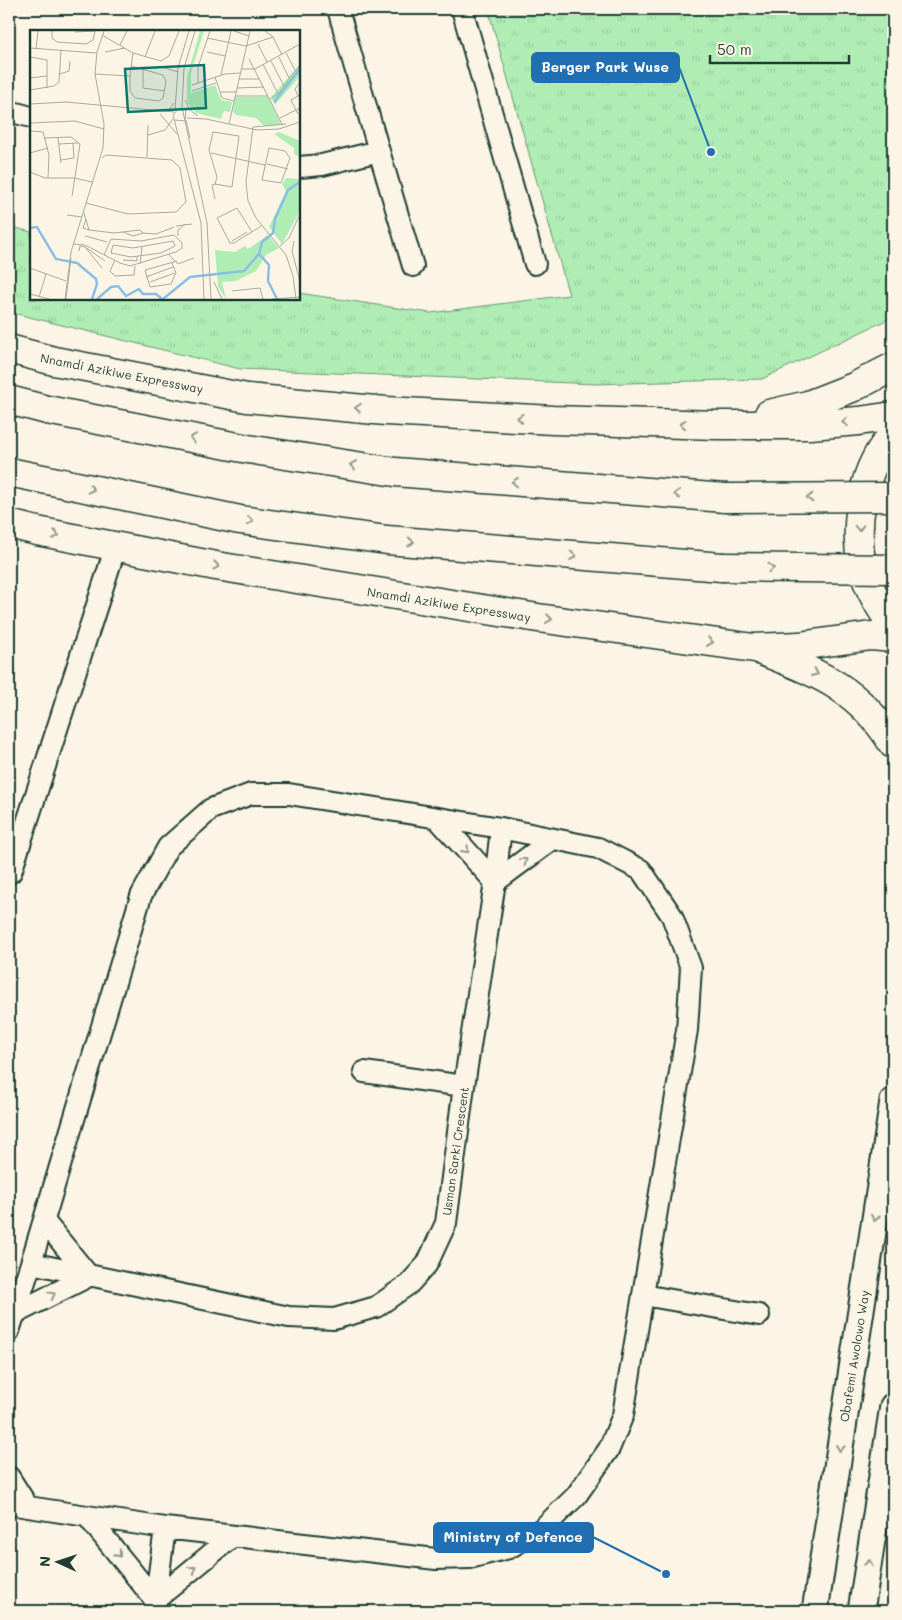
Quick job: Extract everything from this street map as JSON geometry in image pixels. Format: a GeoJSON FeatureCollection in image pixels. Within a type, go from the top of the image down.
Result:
{"type":"FeatureCollection","features":[{"type":"Feature","properties":{"kind":"highway","name":"Nnamdi Azikiwe Expressway"},"geometry":{"type":"LineString","coordinates":[[9,349],[54,361],[247,398],[386,411],[553,420],[717,425],[810,425],[893,416]]}},
{"type":"Feature","properties":{"kind":"highway"},"geometry":{"type":"LineString","coordinates":[[717,425],[808,405],[854,387],[893,367]]}},
{"type":"Feature","properties":{"kind":"highway"},"geometry":{"type":"LineString","coordinates":[[9,400],[47,410],[248,449],[395,472],[725,498],[893,497]]}},
{"type":"Feature","properties":{"kind":"highway"},"geometry":{"type":"LineString","coordinates":[[893,435],[886,442],[866,480],[858,523],[862,565],[878,606],[893,626]]}},
{"type":"Feature","properties":{"kind":"highway"},"geometry":{"type":"LineString","coordinates":[[9,472],[240,520],[386,540],[722,567],[893,568]]}},
{"type":"Feature","properties":{"kind":"highway","name":"Nnamdi Azikiwe Expressway"},"geometry":{"type":"LineString","coordinates":[[9,524],[216,566],[538,618],[754,648],[799,646],[871,636],[893,638]]}},
{"type":"Feature","properties":{"kind":"highway"},"geometry":{"type":"LineString","coordinates":[[754,648],[824,677],[841,688],[874,716],[893,744]]}},
{"type":"Feature","properties":{"kind":"main road","name":"Obafemi Awolowo Way"},"geometry":{"type":"LineString","coordinates":[[815,1611],[893,1101]]}},
{"type":"Feature","properties":{"kind":"main road"},"geometry":{"type":"LineString","coordinates":[[862,1611],[893,1406]]}},
{"type":"Feature","properties":{"kind":"street"},"geometry":{"type":"LineString","coordinates":[[338,9],[414,266]]}},
{"type":"Feature","properties":{"kind":"street"},"geometry":{"type":"LineString","coordinates":[[462,9],[535,264]]}},
{"type":"Feature","properties":{"kind":"street"},"geometry":{"type":"LineString","coordinates":[[9,111],[30,117]]}},
{"type":"Feature","properties":{"kind":"street"},"geometry":{"type":"LineString","coordinates":[[300,167],[322,165],[379,151]]}},
{"type":"Feature","properties":{"kind":"street"},"geometry":{"type":"LineString","coordinates":[[11,872],[116,546]]}},
{"type":"Feature","properties":{"kind":"street"},"geometry":{"type":"LineString","coordinates":[[9,1477],[18,1505],[164,1528],[436,1559],[469,1558],[509,1548],[544,1528],[576,1496],[609,1449],[623,1415],[687,1030],[691,968],[672,916],[641,870],[598,848],[501,828],[289,794],[251,794],[211,809],[168,847],[141,896],[12,1322]]}},
{"type":"Feature","properties":{"kind":"street"},"geometry":{"type":"LineString","coordinates":[[437,818],[495,882],[553,839]]}},
{"type":"Feature","properties":{"kind":"street","name":"Usman Sarki Crescent"},"geometry":{"type":"LineString","coordinates":[[31,1264],[290,1317],[334,1319],[376,1307],[408,1284],[427,1264],[446,1222],[464,1086],[495,882],[501,828]]}},
{"type":"Feature","properties":{"kind":"street"},"geometry":{"type":"LineString","coordinates":[[364,1072],[464,1086]]}},
{"type":"Feature","properties":{"kind":"street"},"geometry":{"type":"LineString","coordinates":[[12,1322],[89,1276],[44,1221]]}},
{"type":"Feature","properties":{"kind":"street"},"geometry":{"type":"LineString","coordinates":[[643,1295],[759,1315]]}},
{"type":"Feature","properties":{"kind":"street"},"geometry":{"type":"LineString","coordinates":[[87,1516],[154,1606]]}},
{"type":"Feature","properties":{"kind":"street"},"geometry":{"type":"LineString","coordinates":[[154,1606],[164,1528]]}},
{"type":"Feature","properties":{"kind":"street"},"geometry":{"type":"LineString","coordinates":[[154,1606],[233,1536]]}},
{"type":"Feature","properties":{"kind":"green space"},"geometry":{"type":"Polygon","coordinates":[[[488,9],[893,9],[893,317],[762,379],[595,384],[240,369],[9,312],[9,226],[30,232],[30,300],[300,300],[300,293],[430,313],[569,295],[488,9]]]}},
{"type":"Feature","properties":{"kind":"place","name":"Berger Park Wuse"},"geometry":{"type":"Point","coordinates":[711,152]}},
{"type":"Feature","properties":{"kind":"place","name":"Ministry of Defence"},"geometry":{"type":"Point","coordinates":[666,1574]}}]}
